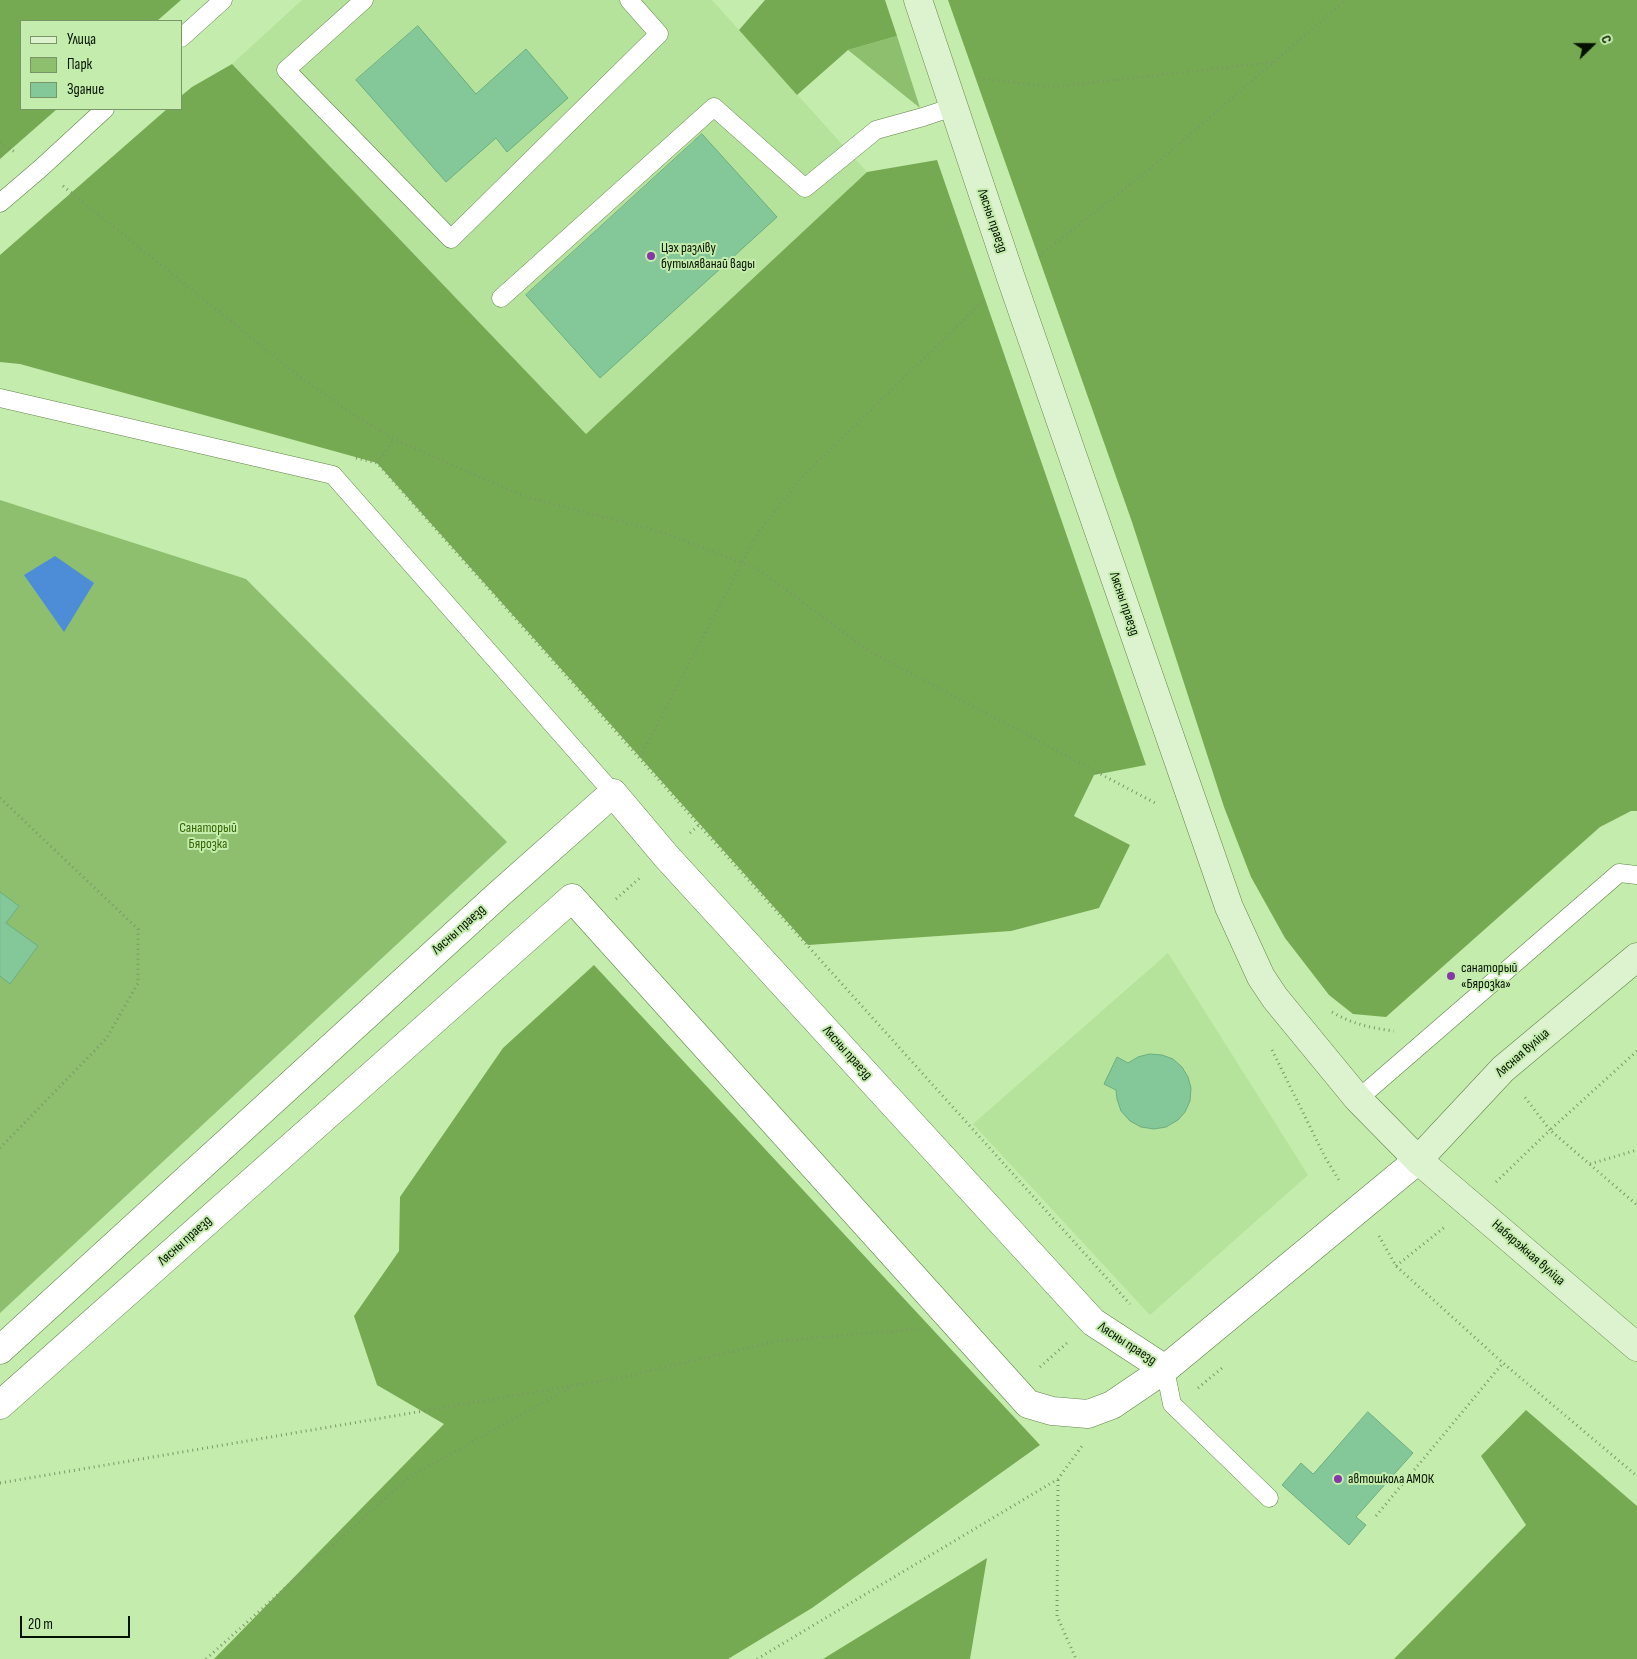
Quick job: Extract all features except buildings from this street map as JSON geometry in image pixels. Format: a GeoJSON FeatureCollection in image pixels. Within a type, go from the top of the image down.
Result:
{"type":"FeatureCollection","features":[{"type":"Feature","properties":{"kind":"street","name":"Лясны праезд"},"geometry":{"type":"LineString","coordinates":[[918,0],[1011,278],[1228,907],[1261,977],[1275,998],[1358,1098],[1418,1160]]}},
{"type":"Feature","properties":{"kind":"street","name":"Лясны праезд"},"geometry":{"type":"LineString","coordinates":[[0,1350],[483,908],[613,793],[666,856],[1093,1322],[1165,1369],[1112,1405],[1088,1414],[1052,1411],[1028,1404],[572,898],[0,1405]]}},
{"type":"Feature","properties":{"kind":"street","name":"Лясная вуліца"},"geometry":{"type":"LineString","coordinates":[[1418,1160],[1503,1069],[1637,957]]}},
{"type":"Feature","properties":{"kind":"street"},"geometry":{"type":"LineString","coordinates":[[1165,1369],[1418,1160]]}},
{"type":"Feature","properties":{"kind":"street","name":"Набярэжная вуліца"},"geometry":{"type":"LineString","coordinates":[[1418,1160],[1637,1347]]}},
{"type":"Feature","properties":{"kind":"lane"},"geometry":{"type":"LineString","coordinates":[[182,37],[223,0]]}},
{"type":"Feature","properties":{"kind":"lane"},"geometry":{"type":"LineString","coordinates":[[364,0],[286,70],[451,239],[659,34],[629,0]]}},
{"type":"Feature","properties":{"kind":"lane"},"geometry":{"type":"LineString","coordinates":[[501,298],[714,107],[805,188],[876,130],[953,107]]}},
{"type":"Feature","properties":{"kind":"lane"},"geometry":{"type":"LineString","coordinates":[[0,203],[104,110]]}},
{"type":"Feature","properties":{"kind":"lane"},"geometry":{"type":"LineString","coordinates":[[0,398],[333,475],[613,793]]}},
{"type":"Feature","properties":{"kind":"lane"},"geometry":{"type":"LineString","coordinates":[[1358,1098],[1619,873],[1637,875]]}},
{"type":"Feature","properties":{"kind":"lane"},"geometry":{"type":"LineString","coordinates":[[1165,1369],[1172,1404],[1269,1498]]}},
{"type":"Feature","properties":{"kind":"path"},"geometry":{"type":"LineString","coordinates":[[1011,278],[1146,172],[1346,0]]}},
{"type":"Feature","properties":{"kind":"path"},"geometry":{"type":"LineString","coordinates":[[935,53],[982,79],[1054,88],[1273,62]]}},
{"type":"Feature","properties":{"kind":"path"},"geometry":{"type":"LineString","coordinates":[[41,168],[295,373],[354,415],[394,439],[526,497],[662,532],[756,568],[870,651],[1162,806]]}},
{"type":"Feature","properties":{"kind":"path"},"geometry":{"type":"LineString","coordinates":[[640,757],[756,536],[802,477],[986,299]]}},
{"type":"Feature","properties":{"kind":"path"},"geometry":{"type":"LineString","coordinates":[[394,439],[377,463],[1133,1306]]}},
{"type":"Feature","properties":{"kind":"path"},"geometry":{"type":"LineString","coordinates":[[0,798],[138,930],[138,983],[106,1039],[0,1148]]}},
{"type":"Feature","properties":{"kind":"path"},"geometry":{"type":"LineString","coordinates":[[1270,1044],[1325,1157],[1339,1181],[1360,1206],[1396,1266],[1503,1363],[1637,1476]]}},
{"type":"Feature","properties":{"kind":"path"},"geometry":{"type":"LineString","coordinates":[[1637,1051],[1550,1130],[1637,1204]]}},
{"type":"Feature","properties":{"kind":"path"},"geometry":{"type":"LineString","coordinates":[[1589,1164],[1637,1150]]}},
{"type":"Feature","properties":{"kind":"path"},"geometry":{"type":"LineString","coordinates":[[1013,1389],[1093,1322]]}},
{"type":"Feature","properties":{"kind":"path"},"geometry":{"type":"LineString","coordinates":[[0,1483],[623,1378],[777,1341],[921,1329]]}},
{"type":"Feature","properties":{"kind":"path"},"geometry":{"type":"LineString","coordinates":[[1376,1516],[1503,1363]]}},
{"type":"Feature","properties":{"kind":"path"},"geometry":{"type":"LineString","coordinates":[[1172,1404],[1201,1387],[1222,1368]]}},
{"type":"Feature","properties":{"kind":"path"},"geometry":{"type":"LineString","coordinates":[[206,1659],[409,1477],[574,1386]]}},
{"type":"Feature","properties":{"kind":"path"},"geometry":{"type":"LineString","coordinates":[[758,1659],[1058,1479],[1057,1616],[1076,1659]]}},
{"type":"Feature","properties":{"kind":"shaded area"},"geometry":{"type":"Polygon","coordinates":[[[0,0],[181,0],[158,20],[20,20],[20,110],[56,110],[0,159],[0,0]]]}},
{"type":"Feature","properties":{"kind":"shaded area"},"geometry":{"type":"Polygon","coordinates":[[[302,0],[712,0],[867,172],[586,434],[232,64],[302,0]]]}},
{"type":"Feature","properties":{"kind":"shaded area"},"geometry":{"type":"Polygon","coordinates":[[[765,0],[885,0],[897,36],[848,50],[797,95],[739,30],[765,0]]]}},
{"type":"Feature","properties":{"kind":"shaded area"},"geometry":{"type":"Polygon","coordinates":[[[948,0],[1637,0],[1637,811],[1631,811],[1600,827],[1386,1017],[1353,1014],[1329,995],[1285,938],[1251,877],[1224,807],[1132,522],[948,0]]]}},
{"type":"Feature","properties":{"kind":"shaded area"},"geometry":{"type":"Polygon","coordinates":[[[232,64],[586,434],[867,172],[937,160],[1146,765],[1094,775],[1074,816],[1130,845],[1099,908],[1011,931],[808,945],[377,463],[20,364],[0,362],[0,255],[166,110],[182,110],[182,95],[192,87],[232,64]]]}},
{"type":"Feature","properties":{"kind":"shaded area"},"geometry":{"type":"Polygon","coordinates":[[[1168,953],[1308,1175],[1150,1315],[973,1124],[1168,953]]]}},
{"type":"Feature","properties":{"kind":"shaded area"},"geometry":{"type":"Polygon","coordinates":[[[594,965],[1040,1445],[812,1608],[728,1659],[214,1659],[444,1424],[377,1385],[354,1316],[399,1251],[400,1197],[503,1048],[594,965]]]}},
{"type":"Feature","properties":{"kind":"shaded area"},"geometry":{"type":"Polygon","coordinates":[[[1526,1410],[1637,1506],[1637,1659],[1394,1659],[1526,1525],[1481,1456],[1526,1410]]]}},
{"type":"Feature","properties":{"kind":"shaded area"},"geometry":{"type":"Polygon","coordinates":[[[987,1558],[970,1659],[823,1659],[987,1558]]]}},
{"type":"Feature","properties":{"kind":"green space"},"geometry":{"type":"Polygon","coordinates":[[[897,36],[920,108],[848,50],[897,36]]]}},
{"type":"Feature","properties":{"kind":"green space","name":"Санаторый Бярозка"},"geometry":{"type":"Polygon","coordinates":[[[0,500],[246,579],[507,842],[0,1313],[0,500]]]}},
{"type":"Feature","properties":{"kind":"water"},"geometry":{"type":"Polygon","coordinates":[[[55,556],[94,583],[64,632],[24,575],[55,556]]]}},
{"type":"Feature","properties":{"kind":"place","name":"Цэх разліву бутыляванай вады"},"geometry":{"type":"Point","coordinates":[651,256]}},
{"type":"Feature","properties":{"kind":"place","name":"санаторый «Бярозка»"},"geometry":{"type":"Point","coordinates":[1451,976]}},
{"type":"Feature","properties":{"kind":"place","name":"автошкола АМОК"},"geometry":{"type":"Point","coordinates":[1338,1479]}}]}
